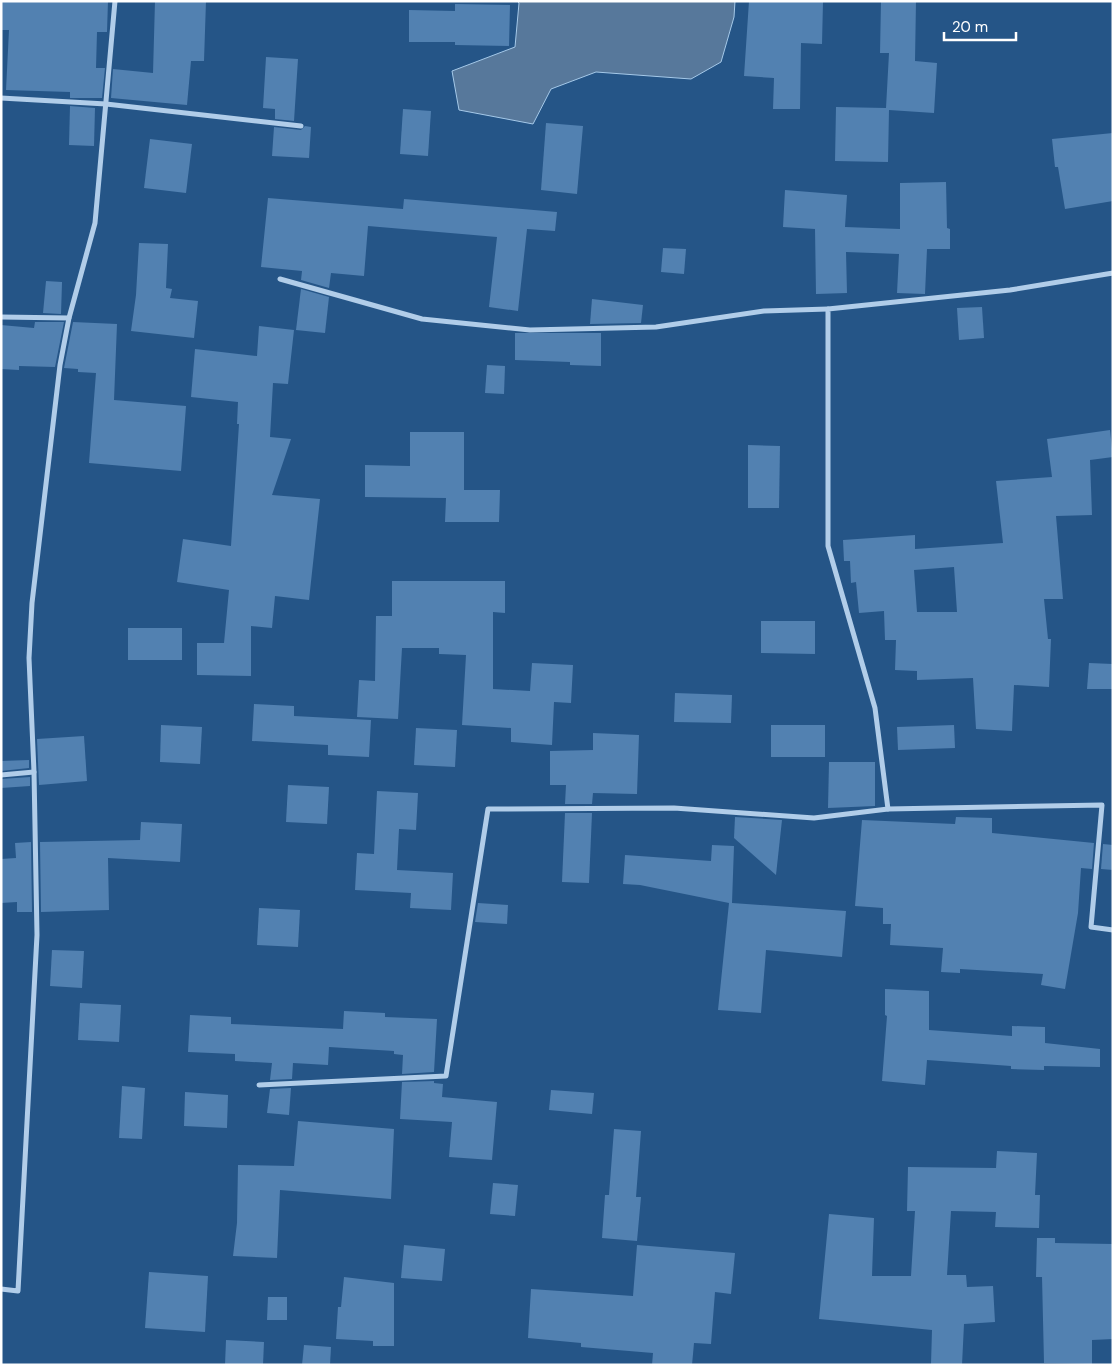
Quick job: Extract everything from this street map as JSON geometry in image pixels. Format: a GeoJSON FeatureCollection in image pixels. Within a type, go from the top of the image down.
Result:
{"type":"FeatureCollection","features":[{"type":"Feature","properties":{"kind":"street"},"geometry":{"type":"LineString","coordinates":[[1,1289],[18,1292],[37,934],[34,772],[29,658],[32,603],[60,365],[69,318],[95,223],[115,1]]}},
{"type":"Feature","properties":{"kind":"street"},"geometry":{"type":"LineString","coordinates":[[1,98],[106,104],[301,126]]}},
{"type":"Feature","properties":{"kind":"street"},"geometry":{"type":"LineString","coordinates":[[280,279],[422,319],[530,330],[656,327],[764,311],[828,309],[1010,290],[1113,273]]}},
{"type":"Feature","properties":{"kind":"street"},"geometry":{"type":"LineString","coordinates":[[828,309],[828,546],[876,708],[888,809]]}},
{"type":"Feature","properties":{"kind":"street"},"geometry":{"type":"LineString","coordinates":[[1,317],[69,318]]}},
{"type":"Feature","properties":{"kind":"street"},"geometry":{"type":"LineString","coordinates":[[1,775],[34,772]]}},
{"type":"Feature","properties":{"kind":"street"},"geometry":{"type":"LineString","coordinates":[[259,1085],[446,1076],[488,809],[674,808],[814,818],[888,809],[1102,805],[1092,927],[1113,930]]}},
{"type":"Feature","properties":{"kind":"water"},"geometry":{"type":"Polygon","coordinates":[[[517,1],[735,1],[734,17],[721,62],[691,79],[596,72],[551,89],[533,124],[459,110],[452,71],[515,47],[519,3],[517,1]]]}},
{"type":"Feature","properties":{"kind":"building"},"geometry":{"type":"Polygon","coordinates":[[[1,1],[108,1],[107,32],[97,32],[96,68],[105,68],[102,98],[70,98],[70,92],[6,90],[9,30],[1,30],[1,1]]]}},
{"type":"Feature","properties":{"kind":"building"},"geometry":{"type":"Polygon","coordinates":[[[155,1],[206,1],[204,61],[191,61],[187,105],[111,98],[113,69],[153,73],[155,1]]]}},
{"type":"Feature","properties":{"kind":"building"},"geometry":{"type":"Polygon","coordinates":[[[749,1],[823,2],[822,44],[801,43],[800,109],[773,109],[774,78],[744,76],[749,1]]]}},
{"type":"Feature","properties":{"kind":"building"},"geometry":{"type":"Polygon","coordinates":[[[881,1],[916,1],[915,61],[937,63],[934,113],[889,110],[888,162],[835,161],[836,107],[886,108],[889,53],[880,53],[881,1]]]}},
{"type":"Feature","properties":{"kind":"building"},"geometry":{"type":"Polygon","coordinates":[[[455,4],[510,5],[509,46],[455,45],[455,42],[409,42],[409,10],[455,11],[455,4]]]}},
{"type":"Feature","properties":{"kind":"building"},"geometry":{"type":"Polygon","coordinates":[[[266,57],[298,59],[294,121],[275,119],[275,109],[263,108],[266,57]]]}},
{"type":"Feature","properties":{"kind":"building"},"geometry":{"type":"Polygon","coordinates":[[[70,106],[95,108],[94,146],[69,145],[70,106]]]}},
{"type":"Feature","properties":{"kind":"building"},"geometry":{"type":"Polygon","coordinates":[[[403,109],[431,111],[428,156],[400,154],[403,109]]]}},
{"type":"Feature","properties":{"kind":"building"},"geometry":{"type":"Polygon","coordinates":[[[546,123],[583,126],[577,194],[541,190],[546,123]]]}},
{"type":"Feature","properties":{"kind":"building"},"geometry":{"type":"Polygon","coordinates":[[[305,126],[311,127],[309,158],[272,156],[274,127],[301,130],[305,126]]]}},
{"type":"Feature","properties":{"kind":"building"},"geometry":{"type":"Polygon","coordinates":[[[1113,133],[1113,201],[1065,209],[1058,167],[1055,167],[1052,139],[1113,133]]]}},
{"type":"Feature","properties":{"kind":"building"},"geometry":{"type":"Polygon","coordinates":[[[150,139],[192,144],[186,193],[144,188],[150,139]]]}},
{"type":"Feature","properties":{"kind":"building"},"geometry":{"type":"Polygon","coordinates":[[[946,182],[947,228],[950,229],[950,249],[927,249],[925,294],[897,293],[899,254],[846,252],[847,293],[816,294],[815,229],[783,227],[785,190],[847,195],[845,227],[900,229],[900,183],[946,182]]]}},
{"type":"Feature","properties":{"kind":"building"},"geometry":{"type":"Polygon","coordinates":[[[268,198],[403,209],[404,199],[557,212],[555,231],[527,229],[518,311],[489,307],[497,237],[368,226],[364,276],[331,273],[329,288],[301,280],[302,271],[261,267],[268,198]]]}},
{"type":"Feature","properties":{"kind":"building"},"geometry":{"type":"Polygon","coordinates":[[[139,243],[168,244],[166,288],[172,289],[170,298],[198,301],[194,338],[131,331],[136,295],[139,243]]]}},
{"type":"Feature","properties":{"kind":"building"},"geometry":{"type":"Polygon","coordinates":[[[663,248],[686,249],[684,274],[661,272],[663,248]]]}},
{"type":"Feature","properties":{"kind":"building"},"geometry":{"type":"Polygon","coordinates":[[[46,281],[62,282],[61,314],[43,313],[46,281]]]}},
{"type":"Feature","properties":{"kind":"building"},"geometry":{"type":"Polygon","coordinates":[[[301,289],[329,297],[325,333],[296,330],[301,289]]]}},
{"type":"Feature","properties":{"kind":"building"},"geometry":{"type":"Polygon","coordinates":[[[592,299],[643,305],[641,323],[590,324],[592,299]]]}},
{"type":"Feature","properties":{"kind":"building"},"geometry":{"type":"Polygon","coordinates":[[[982,307],[984,338],[959,340],[957,308],[982,307]]]}},
{"type":"Feature","properties":{"kind":"building"},"geometry":{"type":"Polygon","coordinates":[[[35,322],[64,322],[55,367],[19,366],[19,370],[1,369],[1,325],[34,328],[35,322]]]}},
{"type":"Feature","properties":{"kind":"building"},"geometry":{"type":"Polygon","coordinates":[[[73,322],[117,324],[114,400],[186,406],[181,471],[89,463],[96,373],[78,372],[78,369],[64,368],[73,322]]]}},
{"type":"Feature","properties":{"kind":"building"},"geometry":{"type":"Polygon","coordinates":[[[259,326],[294,330],[288,384],[273,383],[270,437],[291,439],[272,495],[320,499],[309,600],[275,596],[272,628],[251,626],[251,676],[197,675],[197,643],[224,643],[229,590],[177,582],[183,539],[231,546],[239,424],[237,424],[238,402],[191,397],[195,349],[257,356],[259,326]]]}},
{"type":"Feature","properties":{"kind":"building"},"geometry":{"type":"Polygon","coordinates":[[[515,333],[601,333],[601,366],[570,365],[570,362],[515,360],[515,333]]]}},
{"type":"Feature","properties":{"kind":"building"},"geometry":{"type":"Polygon","coordinates":[[[487,365],[505,366],[504,394],[485,393],[487,365]]]}},
{"type":"Feature","properties":{"kind":"building"},"geometry":{"type":"Polygon","coordinates":[[[1110,430],[1113,457],[1090,460],[1092,515],[1056,516],[1063,599],[1044,599],[1048,639],[1051,639],[1049,687],[1014,685],[1012,731],[976,729],[973,678],[917,680],[917,671],[895,670],[896,640],[885,640],[884,611],[859,613],[856,582],[851,583],[850,561],[844,561],[843,540],[915,535],[915,549],[1003,543],[996,481],[1052,477],[1047,439],[1110,430]],[[954,567],[914,570],[917,612],[957,612],[954,567]]]}},
{"type":"Feature","properties":{"kind":"building"},"geometry":{"type":"Polygon","coordinates":[[[410,432],[464,432],[464,490],[500,490],[499,522],[445,522],[446,498],[365,497],[365,465],[410,466],[410,432]]]}},
{"type":"Feature","properties":{"kind":"building"},"geometry":{"type":"Polygon","coordinates":[[[748,445],[780,446],[779,508],[748,508],[748,445]]]}},
{"type":"Feature","properties":{"kind":"building"},"geometry":{"type":"Polygon","coordinates":[[[392,581],[505,581],[505,613],[493,612],[493,689],[530,691],[532,663],[573,665],[571,703],[554,702],[552,745],[511,742],[511,728],[462,725],[466,655],[439,654],[439,648],[402,648],[398,719],[357,717],[359,680],[375,681],[376,616],[392,616],[392,581]]]}},
{"type":"Feature","properties":{"kind":"building"},"geometry":{"type":"Polygon","coordinates":[[[761,621],[815,621],[815,654],[761,653],[761,621]]]}},
{"type":"Feature","properties":{"kind":"building"},"geometry":{"type":"Polygon","coordinates":[[[128,628],[182,628],[182,660],[128,660],[128,628]]]}},
{"type":"Feature","properties":{"kind":"building"},"geometry":{"type":"Polygon","coordinates":[[[1089,663],[1113,664],[1113,689],[1087,689],[1089,663]]]}},
{"type":"Feature","properties":{"kind":"building"},"geometry":{"type":"Polygon","coordinates":[[[675,693],[732,695],[731,723],[674,722],[675,693]]]}},
{"type":"Feature","properties":{"kind":"building"},"geometry":{"type":"Polygon","coordinates":[[[254,704],[294,706],[294,716],[371,720],[369,757],[328,755],[328,745],[252,741],[254,704]]]}},
{"type":"Feature","properties":{"kind":"building"},"geometry":{"type":"Polygon","coordinates":[[[161,725],[202,727],[200,764],[160,762],[161,725]]]}},
{"type":"Feature","properties":{"kind":"building"},"geometry":{"type":"Polygon","coordinates":[[[771,725],[825,725],[825,757],[771,757],[771,725]]]}},
{"type":"Feature","properties":{"kind":"building"},"geometry":{"type":"Polygon","coordinates":[[[954,725],[955,748],[898,750],[897,727],[954,725]]]}},
{"type":"Feature","properties":{"kind":"building"},"geometry":{"type":"Polygon","coordinates":[[[416,728],[457,730],[455,767],[414,765],[416,728]]]}},
{"type":"Feature","properties":{"kind":"building"},"geometry":{"type":"Polygon","coordinates":[[[593,733],[639,735],[637,794],[593,793],[592,804],[565,804],[566,785],[550,785],[550,751],[593,750],[593,733]]]}},
{"type":"Feature","properties":{"kind":"building"},"geometry":{"type":"Polygon","coordinates":[[[84,736],[87,781],[39,785],[37,739],[84,736]]]}},
{"type":"Feature","properties":{"kind":"building"},"geometry":{"type":"Polygon","coordinates":[[[29,760],[29,768],[1,771],[1,761],[29,760]]]}},
{"type":"Feature","properties":{"kind":"building"},"geometry":{"type":"Polygon","coordinates":[[[829,762],[875,762],[875,806],[828,808],[829,762]]]}},
{"type":"Feature","properties":{"kind":"building"},"geometry":{"type":"Polygon","coordinates":[[[30,777],[30,786],[1,788],[1,779],[30,777]]]}},
{"type":"Feature","properties":{"kind":"building"},"geometry":{"type":"Polygon","coordinates":[[[288,785],[329,787],[327,824],[286,822],[288,785]]]}},
{"type":"Feature","properties":{"kind":"building"},"geometry":{"type":"Polygon","coordinates":[[[377,791],[418,793],[416,830],[399,829],[397,870],[453,873],[451,910],[410,908],[411,893],[355,890],[357,853],[374,854],[377,791]]]}},
{"type":"Feature","properties":{"kind":"building"},"geometry":{"type":"Polygon","coordinates":[[[565,813],[592,813],[589,883],[562,882],[565,813]]]}},
{"type":"Feature","properties":{"kind":"building"},"geometry":{"type":"Polygon","coordinates":[[[735,817],[782,820],[776,875],[734,838],[735,817]]]}},
{"type":"Feature","properties":{"kind":"building"},"geometry":{"type":"Polygon","coordinates":[[[956,817],[992,818],[992,833],[1094,843],[1092,869],[1081,868],[1078,913],[1065,989],[1041,985],[1043,974],[960,969],[960,973],[941,972],[943,948],[890,945],[891,924],[883,924],[883,908],[855,906],[862,820],[955,824],[956,817]]]}},
{"type":"Feature","properties":{"kind":"building"},"geometry":{"type":"Polygon","coordinates":[[[141,822],[182,824],[180,862],[108,858],[109,910],[41,912],[40,842],[140,840],[141,822]]]}},
{"type":"Feature","properties":{"kind":"building"},"geometry":{"type":"Polygon","coordinates":[[[31,842],[32,912],[17,912],[17,902],[1,903],[1,859],[16,858],[15,843],[31,842]]]}},
{"type":"Feature","properties":{"kind":"building"},"geometry":{"type":"Polygon","coordinates":[[[1103,844],[1113,845],[1113,870],[1101,869],[1103,844]]]}},
{"type":"Feature","properties":{"kind":"building"},"geometry":{"type":"Polygon","coordinates":[[[712,845],[734,846],[732,903],[846,911],[842,957],[766,950],[761,1013],[718,1010],[729,903],[640,885],[623,884],[625,855],[711,861],[712,845]]]}},
{"type":"Feature","properties":{"kind":"building"},"geometry":{"type":"Polygon","coordinates":[[[478,903],[508,905],[507,924],[475,922],[478,903]]]}},
{"type":"Feature","properties":{"kind":"building"},"geometry":{"type":"Polygon","coordinates":[[[259,908],[300,910],[298,947],[257,945],[259,908]]]}},
{"type":"Feature","properties":{"kind":"building"},"geometry":{"type":"Polygon","coordinates":[[[52,950],[84,951],[82,988],[50,986],[52,950]]]}},
{"type":"Feature","properties":{"kind":"building"},"geometry":{"type":"Polygon","coordinates":[[[885,989],[929,991],[929,1030],[1012,1036],[1012,1026],[1045,1027],[1045,1043],[1100,1049],[1100,1067],[1044,1066],[1044,1070],[1011,1069],[1011,1066],[927,1060],[925,1085],[882,1081],[887,1016],[885,1015],[885,989]]]}},
{"type":"Feature","properties":{"kind":"building"},"geometry":{"type":"Polygon","coordinates":[[[80,1003],[121,1005],[119,1042],[78,1040],[80,1003]]]}},
{"type":"Feature","properties":{"kind":"building"},"geometry":{"type":"Polygon","coordinates":[[[344,1011],[385,1013],[385,1017],[437,1019],[434,1072],[402,1074],[403,1055],[394,1054],[394,1051],[329,1047],[328,1065],[293,1063],[292,1079],[270,1080],[272,1063],[235,1061],[235,1054],[188,1052],[190,1015],[231,1017],[231,1024],[343,1029],[344,1011]]]}},
{"type":"Feature","properties":{"kind":"building"},"geometry":{"type":"Polygon","coordinates":[[[434,1081],[434,1083],[443,1084],[442,1097],[497,1102],[492,1160],[449,1157],[452,1122],[400,1119],[402,1082],[434,1081]]]}},
{"type":"Feature","properties":{"kind":"building"},"geometry":{"type":"Polygon","coordinates":[[[122,1086],[145,1088],[142,1139],[119,1138],[122,1086]]]}},
{"type":"Feature","properties":{"kind":"building"},"geometry":{"type":"Polygon","coordinates":[[[291,1088],[289,1115],[267,1113],[270,1089],[291,1088]]]}},
{"type":"Feature","properties":{"kind":"building"},"geometry":{"type":"Polygon","coordinates":[[[551,1090],[594,1093],[592,1114],[549,1110],[551,1090]]]}},
{"type":"Feature","properties":{"kind":"building"},"geometry":{"type":"Polygon","coordinates":[[[185,1092],[228,1095],[227,1128],[184,1126],[185,1092]]]}},
{"type":"Feature","properties":{"kind":"building"},"geometry":{"type":"Polygon","coordinates":[[[298,1121],[394,1129],[391,1199],[280,1190],[277,1258],[233,1256],[237,1223],[238,1165],[294,1166],[298,1121]]]}},
{"type":"Feature","properties":{"kind":"building"},"geometry":{"type":"Polygon","coordinates":[[[614,1129],[641,1131],[636,1197],[641,1197],[637,1241],[602,1238],[605,1195],[609,1195],[614,1129]]]}},
{"type":"Feature","properties":{"kind":"building"},"geometry":{"type":"Polygon","coordinates":[[[997,1151],[1037,1153],[1035,1195],[1040,1195],[1039,1228],[995,1227],[996,1212],[951,1211],[947,1275],[966,1275],[967,1287],[993,1286],[995,1322],[964,1324],[962,1365],[931,1364],[932,1330],[819,1319],[829,1214],[874,1218],[872,1276],[911,1276],[915,1211],[907,1211],[908,1167],[996,1168],[997,1151]]]}},
{"type":"Feature","properties":{"kind":"building"},"geometry":{"type":"Polygon","coordinates":[[[493,1183],[518,1185],[515,1216],[490,1214],[493,1183]]]}},
{"type":"Feature","properties":{"kind":"building"},"geometry":{"type":"Polygon","coordinates":[[[1037,1238],[1055,1238],[1055,1243],[1113,1244],[1113,1339],[1092,1340],[1092,1364],[1044,1363],[1042,1277],[1036,1277],[1037,1238]]]}},
{"type":"Feature","properties":{"kind":"building"},"geometry":{"type":"Polygon","coordinates":[[[404,1245],[445,1249],[442,1281],[401,1278],[404,1245]]]}},
{"type":"Feature","properties":{"kind":"building"},"geometry":{"type":"Polygon","coordinates":[[[637,1245],[735,1253],[731,1294],[715,1292],[711,1344],[694,1343],[692,1365],[652,1365],[653,1353],[581,1347],[581,1343],[528,1338],[531,1289],[633,1296],[637,1245]]]}},
{"type":"Feature","properties":{"kind":"building"},"geometry":{"type":"Polygon","coordinates":[[[149,1272],[208,1276],[205,1332],[145,1328],[149,1272]]]}},
{"type":"Feature","properties":{"kind":"building"},"geometry":{"type":"Polygon","coordinates":[[[344,1277],[394,1283],[394,1346],[373,1346],[373,1341],[336,1339],[338,1307],[341,1307],[344,1277]]]}},
{"type":"Feature","properties":{"kind":"building"},"geometry":{"type":"Polygon","coordinates":[[[268,1297],[287,1297],[287,1320],[267,1320],[268,1297]]]}},
{"type":"Feature","properties":{"kind":"building"},"geometry":{"type":"Polygon","coordinates":[[[226,1340],[264,1342],[263,1365],[225,1365],[226,1340]]]}},
{"type":"Feature","properties":{"kind":"building"},"geometry":{"type":"Polygon","coordinates":[[[304,1345],[331,1347],[330,1365],[302,1365],[304,1345]]]}}]}
